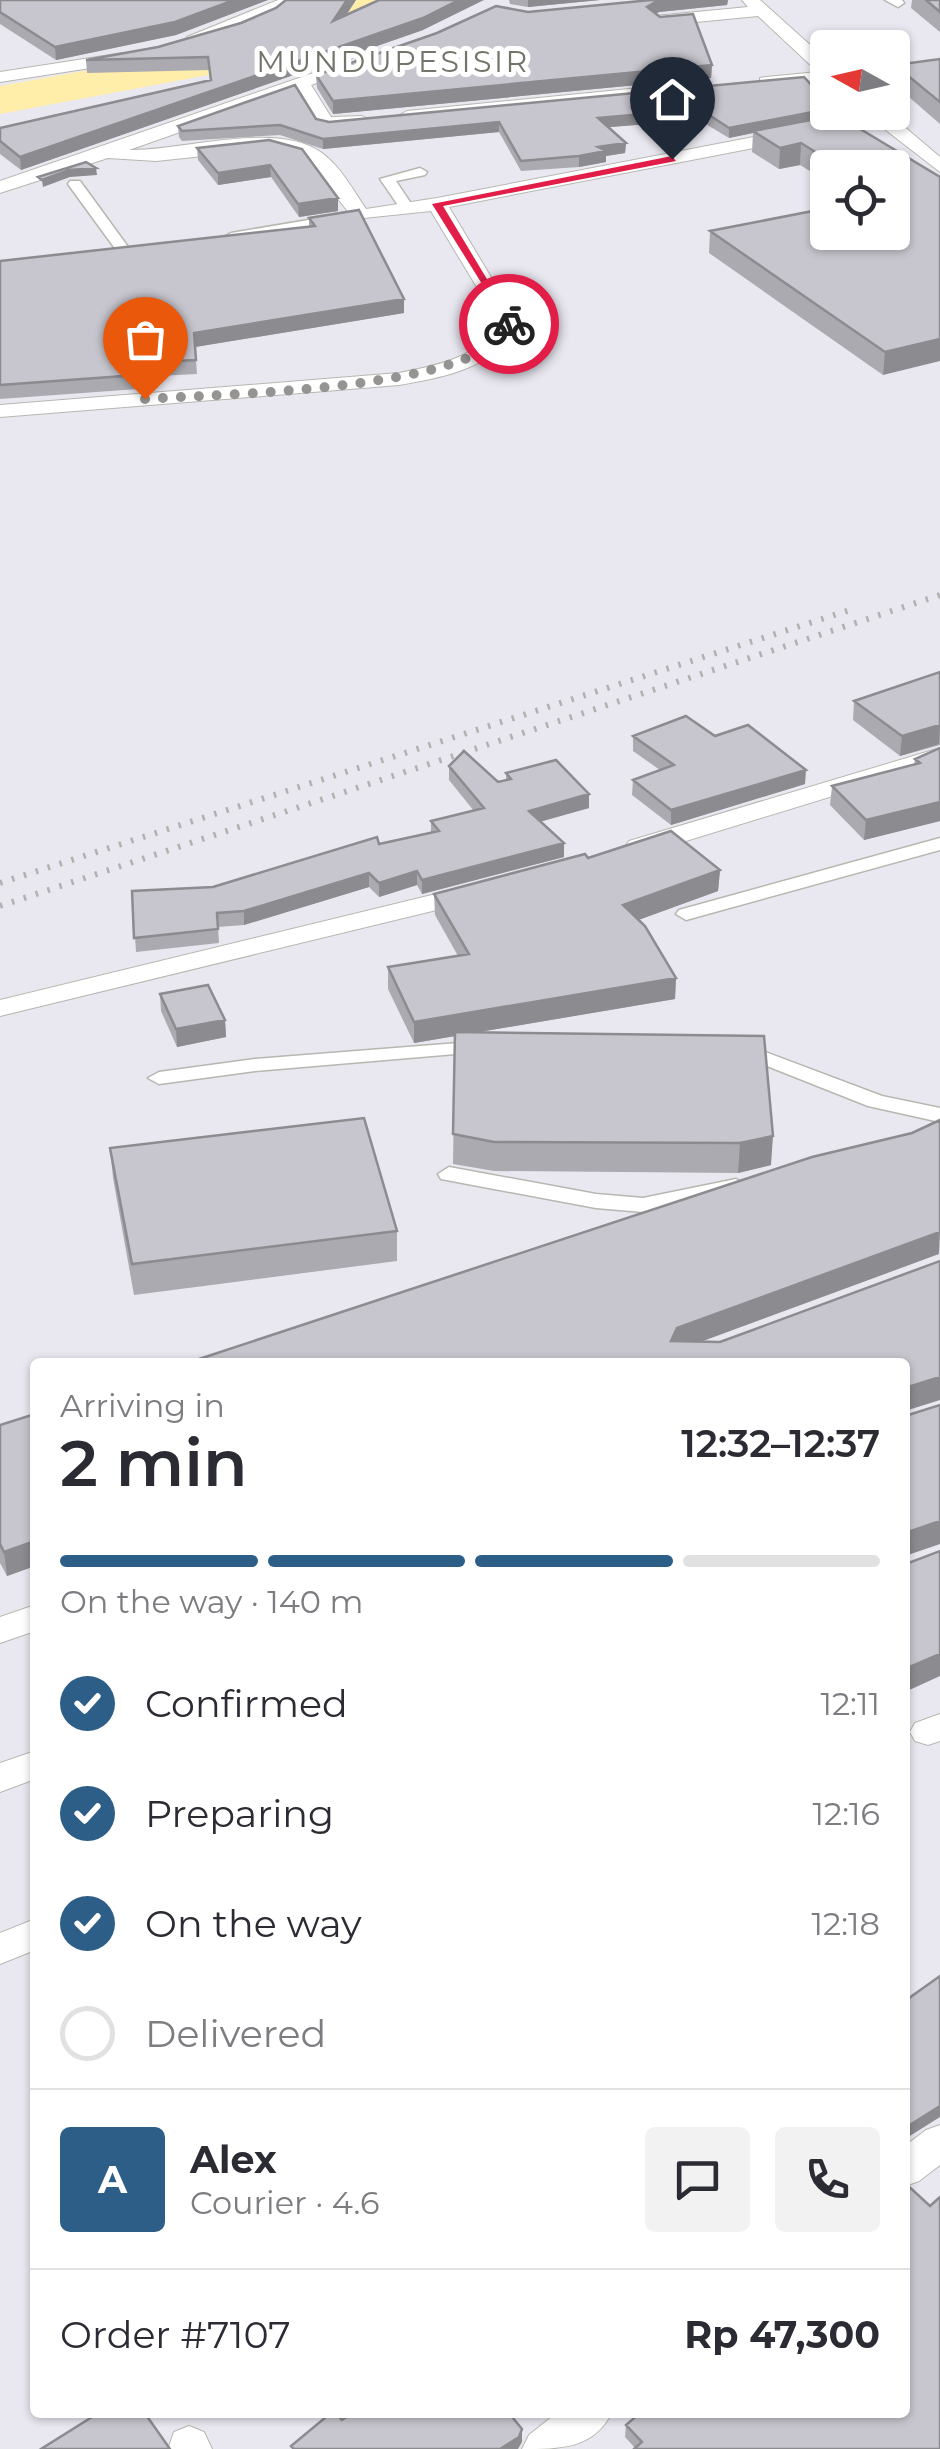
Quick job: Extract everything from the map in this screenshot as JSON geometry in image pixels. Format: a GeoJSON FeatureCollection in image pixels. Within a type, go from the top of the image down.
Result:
{"type":"FeatureCollection","features":[{"type":"Feature","properties":{"kind":"street"},"geometry":{"type":"LineString","coordinates":[[172,45],[231,26],[291,0]]}},
{"type":"Feature","properties":{"kind":"street"},"geometry":{"type":"LineString","coordinates":[[644,4],[688,0]]}},
{"type":"Feature","properties":{"kind":"street"},"geometry":{"type":"LineString","coordinates":[[632,23],[756,6],[810,57]]}},
{"type":"Feature","properties":{"kind":"street"},"geometry":{"type":"LineString","coordinates":[[0,77],[139,54]]}},
{"type":"Feature","properties":{"kind":"street"},"geometry":{"type":"LineString","coordinates":[[0,187],[302,85],[370,58]]}},
{"type":"Feature","properties":{"kind":"street"},"geometry":{"type":"LineString","coordinates":[[752,83],[810,76]]}},
{"type":"Feature","properties":{"kind":"street"},"geometry":{"type":"LineString","coordinates":[[302,85],[325,123],[696,88]]}},
{"type":"Feature","properties":{"kind":"street"},"geometry":{"type":"LineString","coordinates":[[107,152],[141,156],[270,144],[292,147],[314,156],[361,215],[437,204],[810,129]]}},
{"type":"Feature","properties":{"kind":"street"},"geometry":{"type":"LineString","coordinates":[[896,130],[940,166]]}},
{"type":"Feature","properties":{"kind":"street"},"geometry":{"type":"LineString","coordinates":[[0,411],[399,379],[458,363],[497,340],[509,324],[437,204]]}},
{"type":"Feature","properties":{"kind":"street"},"geometry":{"type":"LineString","coordinates":[[610,855],[940,755]]}},
{"type":"Feature","properties":{"kind":"street"},"geometry":{"type":"LineString","coordinates":[[0,1008],[498,888]]}},
{"type":"Feature","properties":{"kind":"street"},"geometry":{"type":"LineString","coordinates":[[0,1632],[30,1619]]}},
{"type":"Feature","properties":{"kind":"street"},"geometry":{"type":"LineString","coordinates":[[0,1778],[30,1766]]}},
{"type":"Feature","properties":{"kind":"street"},"geometry":{"type":"LineString","coordinates":[[0,1949],[30,1936]]}},
{"type":"Feature","properties":{"kind":"street"},"geometry":{"type":"LineString","coordinates":[[910,2165],[940,2142]]}},
{"type":"Feature","properties":{"kind":"street"},"geometry":{"type":"LineString","coordinates":[[544,2449],[583,2418]]}},
{"type":"Feature","properties":{"kind":"lane"},"geometry":{"type":"LineString","coordinates":[[407,208],[387,177],[420,172]]}},
{"type":"Feature","properties":{"kind":"lane"},"geometry":{"type":"LineString","coordinates":[[74,184],[124,251]]}},
{"type":"Feature","properties":{"kind":"lane"},"geometry":{"type":"LineString","coordinates":[[210,240],[361,215]]}},
{"type":"Feature","properties":{"kind":"lane"},"geometry":{"type":"LineString","coordinates":[[106,253],[142,249]]}},
{"type":"Feature","properties":{"kind":"lane"},"geometry":{"type":"LineString","coordinates":[[686,914],[940,844]]}},
{"type":"Feature","properties":{"kind":"lane"},"geometry":{"type":"LineString","coordinates":[[716,1044],[746,1048],[876,1101],[940,1115]]}},
{"type":"Feature","properties":{"kind":"lane"},"geometry":{"type":"LineString","coordinates":[[159,1078],[255,1065],[504,1046]]}},
{"type":"Feature","properties":{"kind":"lane"},"geometry":{"type":"LineString","coordinates":[[448,1174],[596,1202],[643,1204],[753,1183]]}},
{"type":"Feature","properties":{"kind":"building"},"geometry":{"type":"Polygon","coordinates":[[[0,0],[234,0],[175,22],[55,47],[0,12],[0,0]]]}},
{"type":"Feature","properties":{"kind":"building"},"geometry":{"type":"Polygon","coordinates":[[[286,0],[347,0],[333,21],[379,0],[459,0],[423,18],[20,157],[0,141],[0,128],[211,80],[208,57],[86,60],[158,47],[241,23],[286,0]]]}},
{"type":"Feature","properties":{"kind":"building"},"geometry":{"type":"Polygon","coordinates":[[[659,0],[647,7],[660,17],[693,14],[712,65],[333,101],[316,75],[437,33],[496,6],[528,12],[659,0]]]}},
{"type":"Feature","properties":{"kind":"building"},"geometry":{"type":"Polygon","coordinates":[[[926,0],[940,0],[940,12],[926,0]]]}},
{"type":"Feature","properties":{"kind":"building"},"geometry":{"type":"Polygon","coordinates":[[[940,59],[940,102],[910,77],[910,63],[940,59]]]}},
{"type":"Feature","properties":{"kind":"building"},"geometry":{"type":"Polygon","coordinates":[[[804,77],[810,84],[810,112],[729,128],[700,109],[598,118],[626,143],[598,147],[606,151],[579,156],[521,161],[499,122],[323,139],[280,125],[182,131],[178,126],[295,85],[316,119],[329,122],[804,77]]]}},
{"type":"Feature","properties":{"kind":"building"},"geometry":{"type":"Polygon","coordinates":[[[810,120],[810,130],[862,130],[895,150],[812,150],[801,143],[780,148],[753,131],[810,120]]]}},
{"type":"Feature","properties":{"kind":"building"},"geometry":{"type":"Polygon","coordinates":[[[269,140],[302,149],[338,198],[298,204],[270,165],[218,173],[197,148],[269,140]]]}},
{"type":"Feature","properties":{"kind":"building"},"geometry":{"type":"Polygon","coordinates":[[[910,159],[940,177],[940,339],[885,352],[710,231],[810,212],[810,250],[910,250],[910,159]]]}},
{"type":"Feature","properties":{"kind":"building"},"geometry":{"type":"Polygon","coordinates":[[[86,162],[96,168],[69,170],[42,180],[38,177],[86,162]]]}},
{"type":"Feature","properties":{"kind":"building"},"geometry":{"type":"Polygon","coordinates":[[[359,210],[404,299],[194,333],[196,360],[134,363],[137,375],[0,385],[0,261],[315,226],[309,218],[359,210]]]}},
{"type":"Feature","properties":{"kind":"building"},"geometry":{"type":"Polygon","coordinates":[[[940,672],[940,725],[902,736],[854,701],[940,672]]]}},
{"type":"Feature","properties":{"kind":"building"},"geometry":{"type":"Polygon","coordinates":[[[686,716],[715,736],[748,725],[806,770],[671,810],[633,780],[674,765],[633,736],[686,716]]]}},
{"type":"Feature","properties":{"kind":"building"},"geometry":{"type":"Polygon","coordinates":[[[940,748],[940,802],[866,820],[832,786],[920,763],[915,759],[940,748]]]}},
{"type":"Feature","properties":{"kind":"building"},"geometry":{"type":"Polygon","coordinates":[[[464,751],[498,782],[511,779],[506,773],[556,760],[589,794],[529,811],[564,843],[422,880],[417,871],[379,883],[369,873],[244,911],[217,913],[218,929],[134,938],[132,891],[213,887],[377,837],[379,844],[439,831],[431,821],[484,808],[449,766],[464,751]]]}},
{"type":"Feature","properties":{"kind":"building"},"geometry":{"type":"Polygon","coordinates":[[[671,831],[720,870],[623,905],[645,926],[676,978],[414,1022],[388,967],[469,954],[434,894],[585,854],[588,858],[671,831]]]}},
{"type":"Feature","properties":{"kind":"building"},"geometry":{"type":"Polygon","coordinates":[[[208,985],[225,1020],[176,1029],[160,994],[208,985]]]}},
{"type":"Feature","properties":{"kind":"building"},"geometry":{"type":"Polygon","coordinates":[[[455,1032],[764,1036],[773,1136],[740,1143],[494,1142],[453,1134],[455,1032]]]}},
{"type":"Feature","properties":{"kind":"building"},"geometry":{"type":"Polygon","coordinates":[[[364,1118],[397,1231],[132,1264],[110,1148],[364,1118]]]}},
{"type":"Feature","properties":{"kind":"building"},"geometry":{"type":"Polygon","coordinates":[[[940,1120],[940,1232],[677,1328],[671,1341],[720,1342],[940,1261],[940,1377],[910,1386],[910,1358],[202,1358],[812,1157],[912,1133],[940,1120]]]}},
{"type":"Feature","properties":{"kind":"building"},"geometry":{"type":"Polygon","coordinates":[[[940,1405],[940,1521],[910,1531],[910,1414],[940,1405]]]}},
{"type":"Feature","properties":{"kind":"building"},"geometry":{"type":"Polygon","coordinates":[[[30,1416],[30,1543],[4,1552],[0,1544],[0,1425],[30,1416]]]}},
{"type":"Feature","properties":{"kind":"building"},"geometry":{"type":"Polygon","coordinates":[[[940,1551],[940,1654],[910,1667],[910,1562],[940,1551]]]}},
{"type":"Feature","properties":{"kind":"building"},"geometry":{"type":"Polygon","coordinates":[[[940,1976],[940,2106],[910,2125],[910,1997],[940,1976]]]}},
{"type":"Feature","properties":{"kind":"building"},"geometry":{"type":"Polygon","coordinates":[[[910,2188],[930,2206],[940,2197],[940,2449],[634,2449],[642,2442],[626,2425],[634,2418],[910,2418],[910,2188]]]}},
{"type":"Feature","properties":{"kind":"building"},"geometry":{"type":"Polygon","coordinates":[[[90,2418],[148,2418],[170,2449],[41,2449],[90,2418]]]}},
{"type":"Feature","properties":{"kind":"building"},"geometry":{"type":"Polygon","coordinates":[[[325,2418],[513,2418],[522,2429],[519,2437],[500,2449],[291,2446],[325,2418]]]}},
{"type":"Feature","properties":{"kind":"waterway"},"geometry":{"type":"LineString","coordinates":[[0,100],[235,57],[360,0]]}},
{"type":"Feature","properties":{"kind":"railway"},"geometry":{"type":"LineString","coordinates":[[0,906],[940,595]]}},
{"type":"Feature","properties":{"kind":"railway"},"geometry":{"type":"LineString","coordinates":[[0,883],[850,610]]}},
{"type":"Feature","properties":{"kind":"way so far"},"geometry":{"type":"LineString","coordinates":[[145,399],[420,375],[477,354],[504,334],[509,324]]}},
{"type":"Feature","properties":{"kind":"district","name":"MUNDUPESISIR"},"geometry":{"type":"Point","coordinates":[393,62]}},
{"type":"Feature","properties":{"kind":"route"},"geometry":{"type":"LineString","coordinates":[[509,324],[437,204],[672,159]]}}]}
